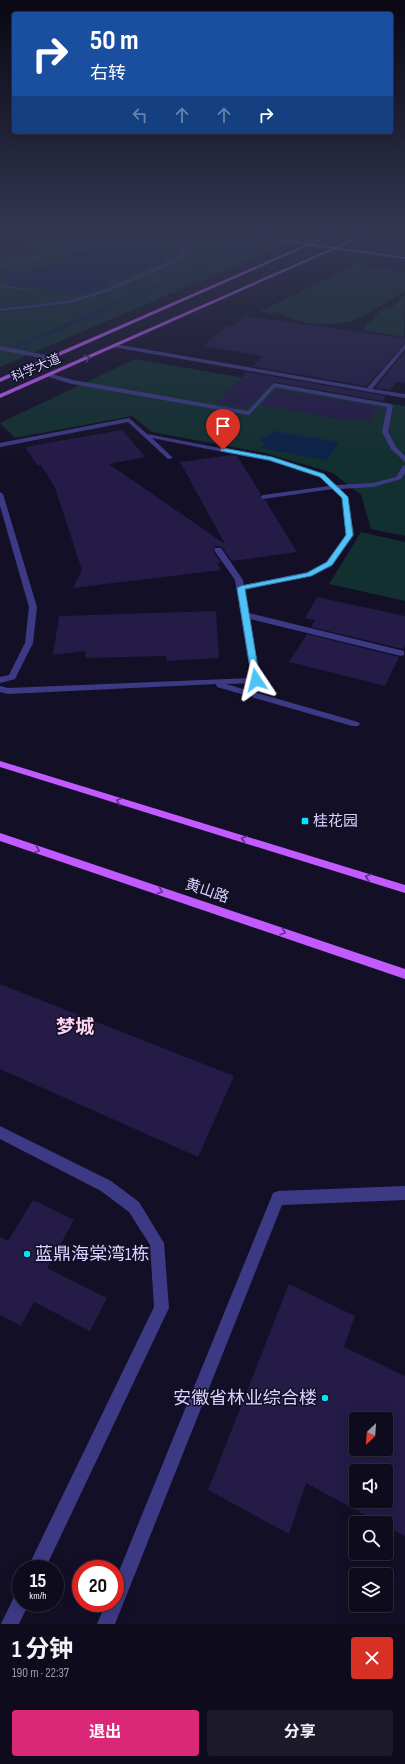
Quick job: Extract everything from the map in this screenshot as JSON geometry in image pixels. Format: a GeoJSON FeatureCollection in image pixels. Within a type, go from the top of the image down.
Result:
{"type":"FeatureCollection","features":[{"type":"Feature","properties":{"kind":"main road","name":"科学大道"},"geometry":{"type":"LineString","coordinates":[[0,380],[160,310]]}},
{"type":"Feature","properties":{"kind":"main road","name":"科学大道"},"geometry":{"type":"LineString","coordinates":[[0,396],[196,310]]}},
{"type":"Feature","properties":{"kind":"main road"},"geometry":{"type":"LineString","coordinates":[[0,764],[405,889]]}},
{"type":"Feature","properties":{"kind":"main road","name":"黄山路"},"geometry":{"type":"LineString","coordinates":[[0,837],[405,974]]}},
{"type":"Feature","properties":{"kind":"street"},"geometry":{"type":"LineString","coordinates":[[115,346],[405,396]]}},
{"type":"Feature","properties":{"kind":"street"},"geometry":{"type":"LineString","coordinates":[[368,390],[405,346]]}},
{"type":"Feature","properties":{"kind":"street"},"geometry":{"type":"LineString","coordinates":[[0,348],[51,358]]}},
{"type":"Feature","properties":{"kind":"street"},"geometry":{"type":"LineString","coordinates":[[48,375],[72,382],[249,413],[274,385],[390,406],[385,432],[393,448],[405,460]]}},
{"type":"Feature","properties":{"kind":"street"},"geometry":{"type":"LineString","coordinates":[[0,445],[129,420],[170,458]]}},
{"type":"Feature","properties":{"kind":"street"},"geometry":{"type":"LineString","coordinates":[[145,435],[270,458],[322,475],[345,497],[350,535],[329,564],[309,574],[241,588]]}},
{"type":"Feature","properties":{"kind":"street"},"geometry":{"type":"LineString","coordinates":[[263,497],[373,484],[399,478],[405,467]]}},
{"type":"Feature","properties":{"kind":"street"},"geometry":{"type":"LineString","coordinates":[[0,494],[32,607],[29,643],[12,677],[0,680]]}},
{"type":"Feature","properties":{"kind":"street"},"geometry":{"type":"LineString","coordinates":[[0,689],[8,691],[256,680],[240,580],[218,550]]}},
{"type":"Feature","properties":{"kind":"street"},"geometry":{"type":"LineString","coordinates":[[245,615],[401,653]]}},
{"type":"Feature","properties":{"kind":"street"},"geometry":{"type":"LineString","coordinates":[[212,682],[355,724]]}},
{"type":"Feature","properties":{"kind":"street"},"geometry":{"type":"LineString","coordinates":[[0,1132],[106,1186],[134,1207],[156,1243],[162,1308],[40,1560]]}},
{"type":"Feature","properties":{"kind":"street"},"geometry":{"type":"LineString","coordinates":[[124,1581],[278,1198],[405,1193]]}},
{"type":"Feature","properties":{"kind":"street"},"geometry":{"type":"LineString","coordinates":[[10,1624],[16,1612]]}},
{"type":"Feature","properties":{"kind":"street"},"geometry":{"type":"LineString","coordinates":[[106,1624],[111,1612]]}},
{"type":"Feature","properties":{"kind":"green space"},"geometry":{"type":"Polygon","coordinates":[[[0,310],[133,310],[0,367],[0,310]]]}},
{"type":"Feature","properties":{"kind":"green space"},"geometry":{"type":"Polygon","coordinates":[[[375,310],[348,322],[327,324],[287,318],[278,311],[272,314],[260,311],[375,310]]]}},
{"type":"Feature","properties":{"kind":"green space"},"geometry":{"type":"Polygon","coordinates":[[[381,310],[405,310],[404,337],[362,330],[381,310]]]}},
{"type":"Feature","properties":{"kind":"green space"},"geometry":{"type":"Polygon","coordinates":[[[135,359],[405,406],[405,536],[371,529],[361,495],[333,473],[265,453],[152,432],[132,416],[15,438],[0,423],[135,359]]]}},
{"type":"Feature","properties":{"kind":"green space"},"geometry":{"type":"Polygon","coordinates":[[[361,532],[405,542],[405,601],[329,584],[361,532]]]}},
{"type":"Feature","properties":{"kind":"water"},"geometry":{"type":"Polygon","coordinates":[[[273,431],[339,442],[326,460],[261,448],[264,444],[259,439],[268,436],[273,431]]]}},
{"type":"Feature","properties":{"kind":"building"},"geometry":{"type":"Polygon","coordinates":[[[244,316],[405,338],[405,343],[366,386],[253,366],[263,356],[203,346],[227,326],[232,327],[244,316]]]}},
{"type":"Feature","properties":{"kind":"building"},"geometry":{"type":"Polygon","coordinates":[[[405,351],[405,383],[396,382],[390,390],[375,388],[405,351]]]}},
{"type":"Feature","properties":{"kind":"building"},"geometry":{"type":"Polygon","coordinates":[[[247,372],[386,396],[383,401],[274,382],[247,408],[217,403],[247,372]]]}},
{"type":"Feature","properties":{"kind":"building"},"geometry":{"type":"Polygon","coordinates":[[[276,389],[378,407],[369,421],[358,419],[357,422],[260,405],[276,389]]]}},
{"type":"Feature","properties":{"kind":"building"},"geometry":{"type":"Polygon","coordinates":[[[122,430],[145,457],[109,464],[225,544],[180,462],[232,455],[237,456],[261,494],[259,497],[265,500],[297,552],[232,561],[222,547],[215,546],[213,551],[221,562],[217,563],[221,570],[73,588],[82,570],[55,488],[41,465],[38,466],[25,447],[122,430]]]}},
{"type":"Feature","properties":{"kind":"building"},"geometry":{"type":"Polygon","coordinates":[[[317,597],[405,616],[405,645],[403,649],[311,627],[315,620],[305,618],[317,597]]]}},
{"type":"Feature","properties":{"kind":"building"},"geometry":{"type":"Polygon","coordinates":[[[216,611],[219,658],[167,661],[166,656],[85,658],[85,651],[53,655],[59,616],[216,611]]]}},
{"type":"Feature","properties":{"kind":"building"},"geometry":{"type":"Polygon","coordinates":[[[307,634],[399,657],[385,686],[289,662],[307,634]]]}},
{"type":"Feature","properties":{"kind":"building"},"geometry":{"type":"Polygon","coordinates":[[[0,984],[234,1076],[198,1157],[0,1069],[0,984]]]}},
{"type":"Feature","properties":{"kind":"building","name":"蓝鼎海棠湾1栋"},"geometry":{"type":"Polygon","coordinates":[[[33,1200],[74,1220],[47,1268],[107,1298],[90,1331],[34,1302],[21,1326],[0,1315],[0,1237],[8,1241],[33,1200]]]}},
{"type":"Feature","properties":{"kind":"building","name":"安徽省林业综合楼"},"geometry":{"type":"Polygon","coordinates":[[[289,1284],[355,1316],[344,1347],[405,1376],[405,1536],[393,1530],[393,1516],[367,1516],[352,1508],[393,1508],[393,1464],[349,1464],[349,1506],[306,1483],[289,1534],[208,1490],[289,1284]]]}},
{"type":"Feature","properties":{"kind":"waterway"},"geometry":{"type":"LineString","coordinates":[[18,346],[102,310]]}},
{"type":"Feature","properties":{"kind":"place","name":"桂花园"},"geometry":{"type":"Point","coordinates":[305,821]}},
{"type":"Feature","properties":{"kind":"place","name":"蓝鼎海棠湾1栋"},"geometry":{"type":"Point","coordinates":[27,1254]}},
{"type":"Feature","properties":{"kind":"place","name":"安徽省林业综合楼"},"geometry":{"type":"Point","coordinates":[325,1398]}},
{"type":"Feature","properties":{"kind":"district","name":"梦城"},"geometry":{"type":"Point","coordinates":[75,1027]}},
{"type":"Feature","properties":{"kind":"route"},"geometry":{"type":"LineString","coordinates":[[223,450],[270,458],[322,475],[345,497],[350,535],[329,564],[309,574],[241,588],[256,680]]}}]}
